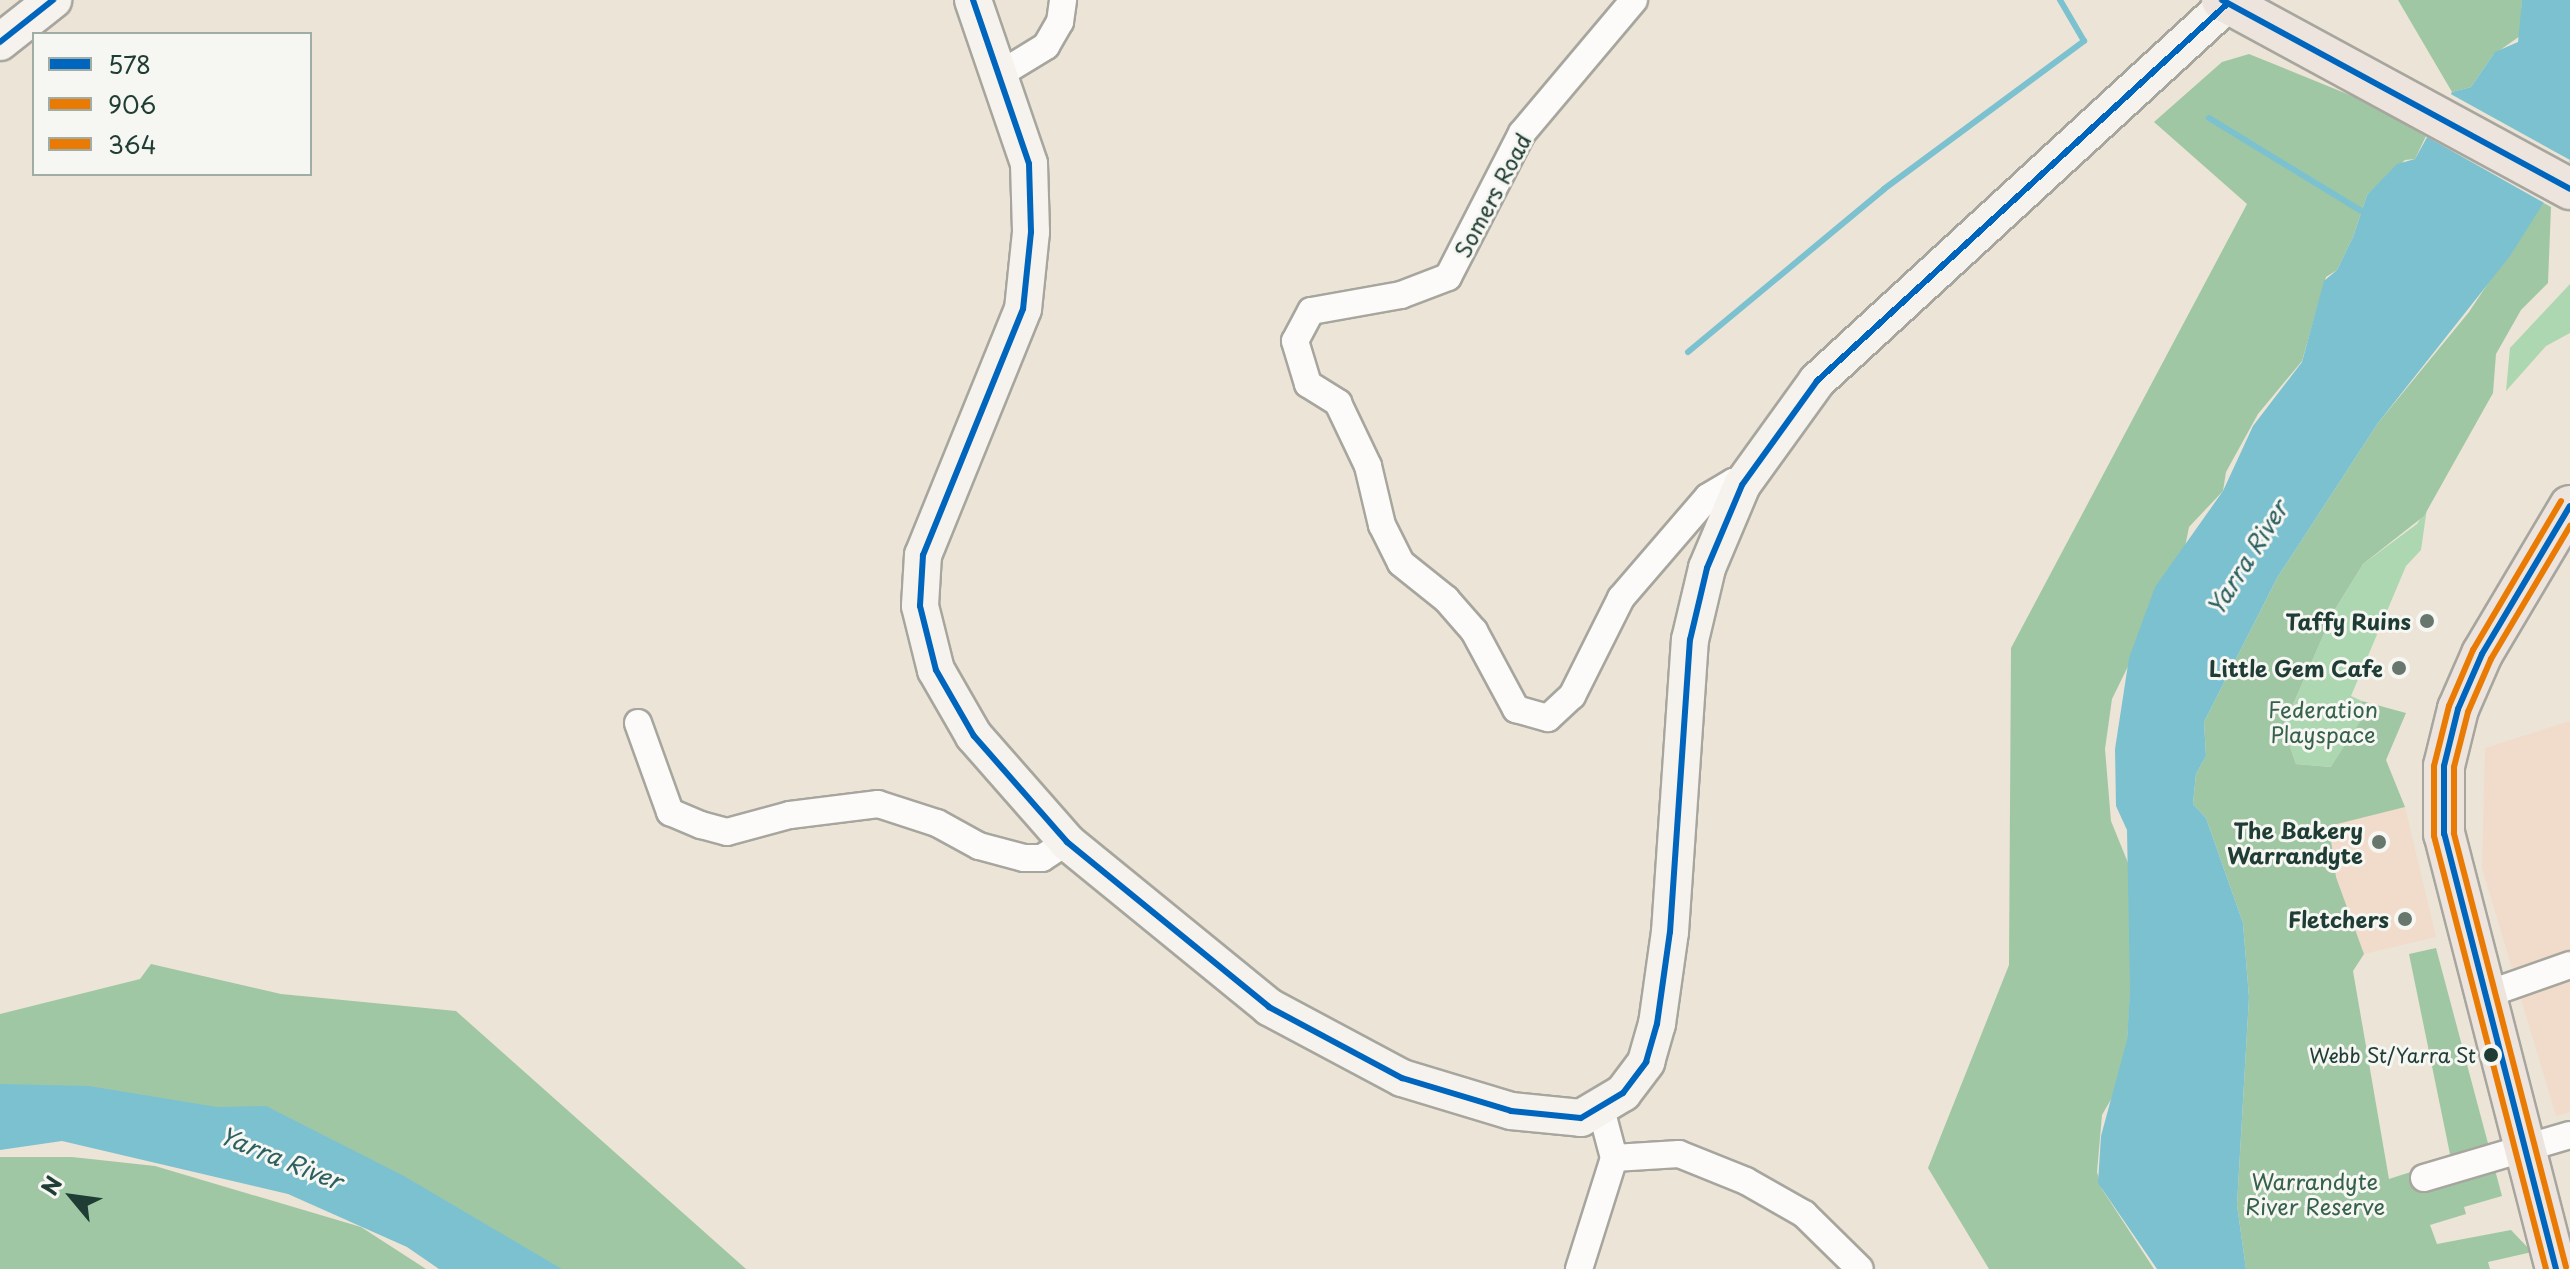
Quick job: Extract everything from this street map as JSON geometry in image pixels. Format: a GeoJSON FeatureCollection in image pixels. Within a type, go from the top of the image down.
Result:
{"type":"FeatureCollection","features":[{"type":"Feature","properties":{"kind":"main road"},"geometry":{"type":"LineString","coordinates":[[0,42],[53,0]]}},
{"type":"Feature","properties":{"kind":"main road"},"geometry":{"type":"LineString","coordinates":[[973,0],[1002,73],[1029,164],[1031,232],[1023,309],[938,511],[923,555],[920,606],[936,670],[974,736],[1067,842],[1269,1007],[1402,1078],[1511,1111],[1581,1118],[1601,1109],[1623,1093],[1646,1062],[1657,1024],[1670,932],[1690,640],[1707,568],[1742,485],[1817,381],[2217,12],[2378,82],[2570,189]]}},
{"type":"Feature","properties":{"kind":"main road"},"geometry":{"type":"LineString","coordinates":[[2556,1269],[2444,834],[2444,766],[2458,709],[2482,654],[2570,506]]}},
{"type":"Feature","properties":{"kind":"street"},"geometry":{"type":"LineString","coordinates":[[1002,73],[1046,46],[1060,22],[1063,0]]}},
{"type":"Feature","properties":{"kind":"street","name":"Somers Road"},"geometry":{"type":"LineString","coordinates":[[1634,0],[1522,133],[1448,277],[1401,295],[1311,311],[1295,341],[1308,384],[1338,403],[1368,466],[1382,525],[1401,563],[1446,599],[1474,631],[1516,709],[1548,718],[1572,696],[1621,598],[1708,497],[1733,482],[1742,485]]}},
{"type":"Feature","properties":{"kind":"street"},"geometry":{"type":"LineString","coordinates":[[638,723],[670,812],[701,825],[727,832],[790,815],[878,804],[937,823],[979,846],[1024,858],[1042,858],[1067,842]]}},
{"type":"Feature","properties":{"kind":"street"},"geometry":{"type":"LineString","coordinates":[[2485,995],[2570,965]]}},
{"type":"Feature","properties":{"kind":"street"},"geometry":{"type":"LineString","coordinates":[[1579,1269],[1614,1158],[1601,1109]]}},
{"type":"Feature","properties":{"kind":"street"},"geometry":{"type":"LineString","coordinates":[[2424,1178],[2570,1135]]}},
{"type":"Feature","properties":{"kind":"street"},"geometry":{"type":"LineString","coordinates":[[1614,1158],[1679,1154],[1746,1181],[1804,1214],[1860,1269]]}},
{"type":"Feature","properties":{"kind":"shaded area"},"geometry":{"type":"Polygon","coordinates":[[[2570,721],[2570,1112],[2556,1116],[2482,868],[2485,748],[2570,721]]]}},
{"type":"Feature","properties":{"kind":"shaded area"},"geometry":{"type":"Polygon","coordinates":[[[2405,807],[2436,937],[2364,954],[2336,877],[2329,825],[2405,807]]]}},
{"type":"Feature","properties":{"kind":"green space"},"geometry":{"type":"Polygon","coordinates":[[[2398,0],[2522,0],[2520,36],[2493,55],[2471,87],[2452,92],[2398,0]]]}},
{"type":"Feature","properties":{"kind":"green space"},"geometry":{"type":"Polygon","coordinates":[[[2249,54],[2367,102],[2426,136],[2415,159],[2405,160],[2367,195],[2353,237],[2337,270],[2326,277],[2302,361],[2258,414],[2226,472],[2223,491],[2189,527],[2184,552],[2112,699],[2105,749],[2111,821],[2137,885],[2125,1075],[2102,1115],[2097,1172],[2102,1189],[2154,1269],[1989,1269],[1928,1168],[2009,965],[2011,648],[2247,204],[2154,122],[2222,62],[2249,54]]]}},
{"type":"Feature","properties":{"kind":"green space","name":"Warrandyte River Reserve"},"geometry":{"type":"Polygon","coordinates":[[[2542,202],[2551,207],[2548,283],[2521,310],[2496,354],[2493,393],[2424,516],[2363,564],[2334,611],[2283,727],[2296,764],[2331,767],[2361,720],[2362,701],[2406,713],[2386,760],[2405,807],[2329,826],[2336,877],[2364,954],[2353,971],[2389,1179],[2451,1159],[2409,954],[2436,948],[2502,1196],[2464,1207],[2466,1214],[2430,1225],[2437,1244],[2511,1230],[2532,1252],[2488,1262],[2490,1269],[2246,1269],[2237,1205],[2249,997],[2243,923],[2206,818],[2193,804],[2196,774],[2206,756],[2204,722],[2277,578],[2378,423],[2469,312],[2542,202]]]}},
{"type":"Feature","properties":{"kind":"green space"},"geometry":{"type":"Polygon","coordinates":[[[2570,284],[2570,333],[2546,346],[2506,391],[2510,348],[2570,284]]]}},
{"type":"Feature","properties":{"kind":"green space","name":"Federation Playspace"},"geometry":{"type":"Polygon","coordinates":[[[2427,508],[2421,550],[2406,566],[2351,696],[2362,701],[2361,720],[2349,745],[2332,767],[2296,764],[2283,727],[2334,611],[2363,564],[2417,524],[2427,508]]]}},
{"type":"Feature","properties":{"kind":"green space"},"geometry":{"type":"Polygon","coordinates":[[[151,964],[281,994],[456,1011],[746,1269],[548,1269],[0,1094],[0,1014],[140,979],[151,964]]]}},
{"type":"Feature","properties":{"kind":"green space"},"geometry":{"type":"Polygon","coordinates":[[[0,1157],[72,1157],[155,1166],[361,1227],[426,1269],[0,1269],[0,1157]]]}},
{"type":"Feature","properties":{"kind":"water","name":"Yarra River"},"geometry":{"type":"Polygon","coordinates":[[[2522,0],[2570,0],[2570,161],[2510,256],[2378,423],[2277,578],[2204,722],[2206,756],[2196,774],[2193,804],[2206,818],[2243,923],[2249,997],[2237,1205],[2246,1269],[2157,1269],[2098,1183],[2101,1136],[2127,1040],[2130,990],[2127,830],[2116,806],[2115,749],[2129,658],[2155,587],[2223,491],[2253,426],[2302,362],[2324,281],[2337,270],[2353,237],[2367,195],[2397,164],[2415,159],[2452,92],[2471,87],[2495,52],[2518,42],[2522,0]]]}},
{"type":"Feature","properties":{"kind":"water","name":"Yarra River"},"geometry":{"type":"Polygon","coordinates":[[[0,1084],[89,1086],[217,1107],[266,1106],[404,1176],[562,1269],[439,1269],[407,1247],[288,1194],[62,1141],[0,1150],[0,1084]]]}},
{"type":"Feature","properties":{"kind":"pier"},"geometry":{"type":"Polygon","coordinates":[[[2447,92],[2570,160],[2546,204],[2422,134],[2447,92]]]}},
{"type":"Feature","properties":{"kind":"waterway"},"geometry":{"type":"LineString","coordinates":[[1688,352],[1884,189],[2084,41],[2060,0]]}},
{"type":"Feature","properties":{"kind":"waterway"},"geometry":{"type":"LineString","coordinates":[[2209,118],[2366,214]]}},
{"type":"Feature","properties":{"kind":"transit line","name":"578"},"geometry":{"type":"LineString","coordinates":[[0,42],[53,0]]}},
{"type":"Feature","properties":{"kind":"transit line","name":"578"},"geometry":{"type":"LineString","coordinates":[[973,0],[1029,164],[1031,232],[1023,309],[923,555],[920,606],[936,670],[974,736],[1067,842],[1269,1007],[1402,1078],[1511,1111],[1581,1118],[1623,1093],[1646,1062],[1657,1024],[1670,932],[1690,640],[1707,568],[1742,485],[1817,381],[2227,4]]}},
{"type":"Feature","properties":{"kind":"transit line","name":"578"},"geometry":{"type":"LineString","coordinates":[[2222,0],[2570,189]]}},
{"type":"Feature","properties":{"kind":"transit line","name":"364"},"geometry":{"type":"LineString","coordinates":[[2546,1269],[2434,836],[2434,766],[2449,706],[2473,650],[2561,501]]}},
{"type":"Feature","properties":{"kind":"transit line","name":"578"},"geometry":{"type":"LineString","coordinates":[[2556,1269],[2444,834],[2444,766],[2458,709],[2482,654],[2570,506]]}},
{"type":"Feature","properties":{"kind":"transit line","name":"906"},"geometry":{"type":"LineString","coordinates":[[2566,1267],[2454,833],[2454,767],[2468,712],[2491,659],[2570,526]]}},
{"type":"Feature","properties":{"kind":"place","name":"Taffy Ruins"},"geometry":{"type":"Point","coordinates":[2427,621]}},
{"type":"Feature","properties":{"kind":"place","name":"Little Gem Cafe"},"geometry":{"type":"Point","coordinates":[2399,668]}},
{"type":"Feature","properties":{"kind":"place","name":"The Bakery Warrandyte"},"geometry":{"type":"Point","coordinates":[2379,842]}},
{"type":"Feature","properties":{"kind":"place","name":"Fletchers"},"geometry":{"type":"Point","coordinates":[2405,919]}},
{"type":"Feature","properties":{"kind":"place","name":"Webb St/Yarra St"},"geometry":{"type":"Point","coordinates":[2491,1055]}}]}
